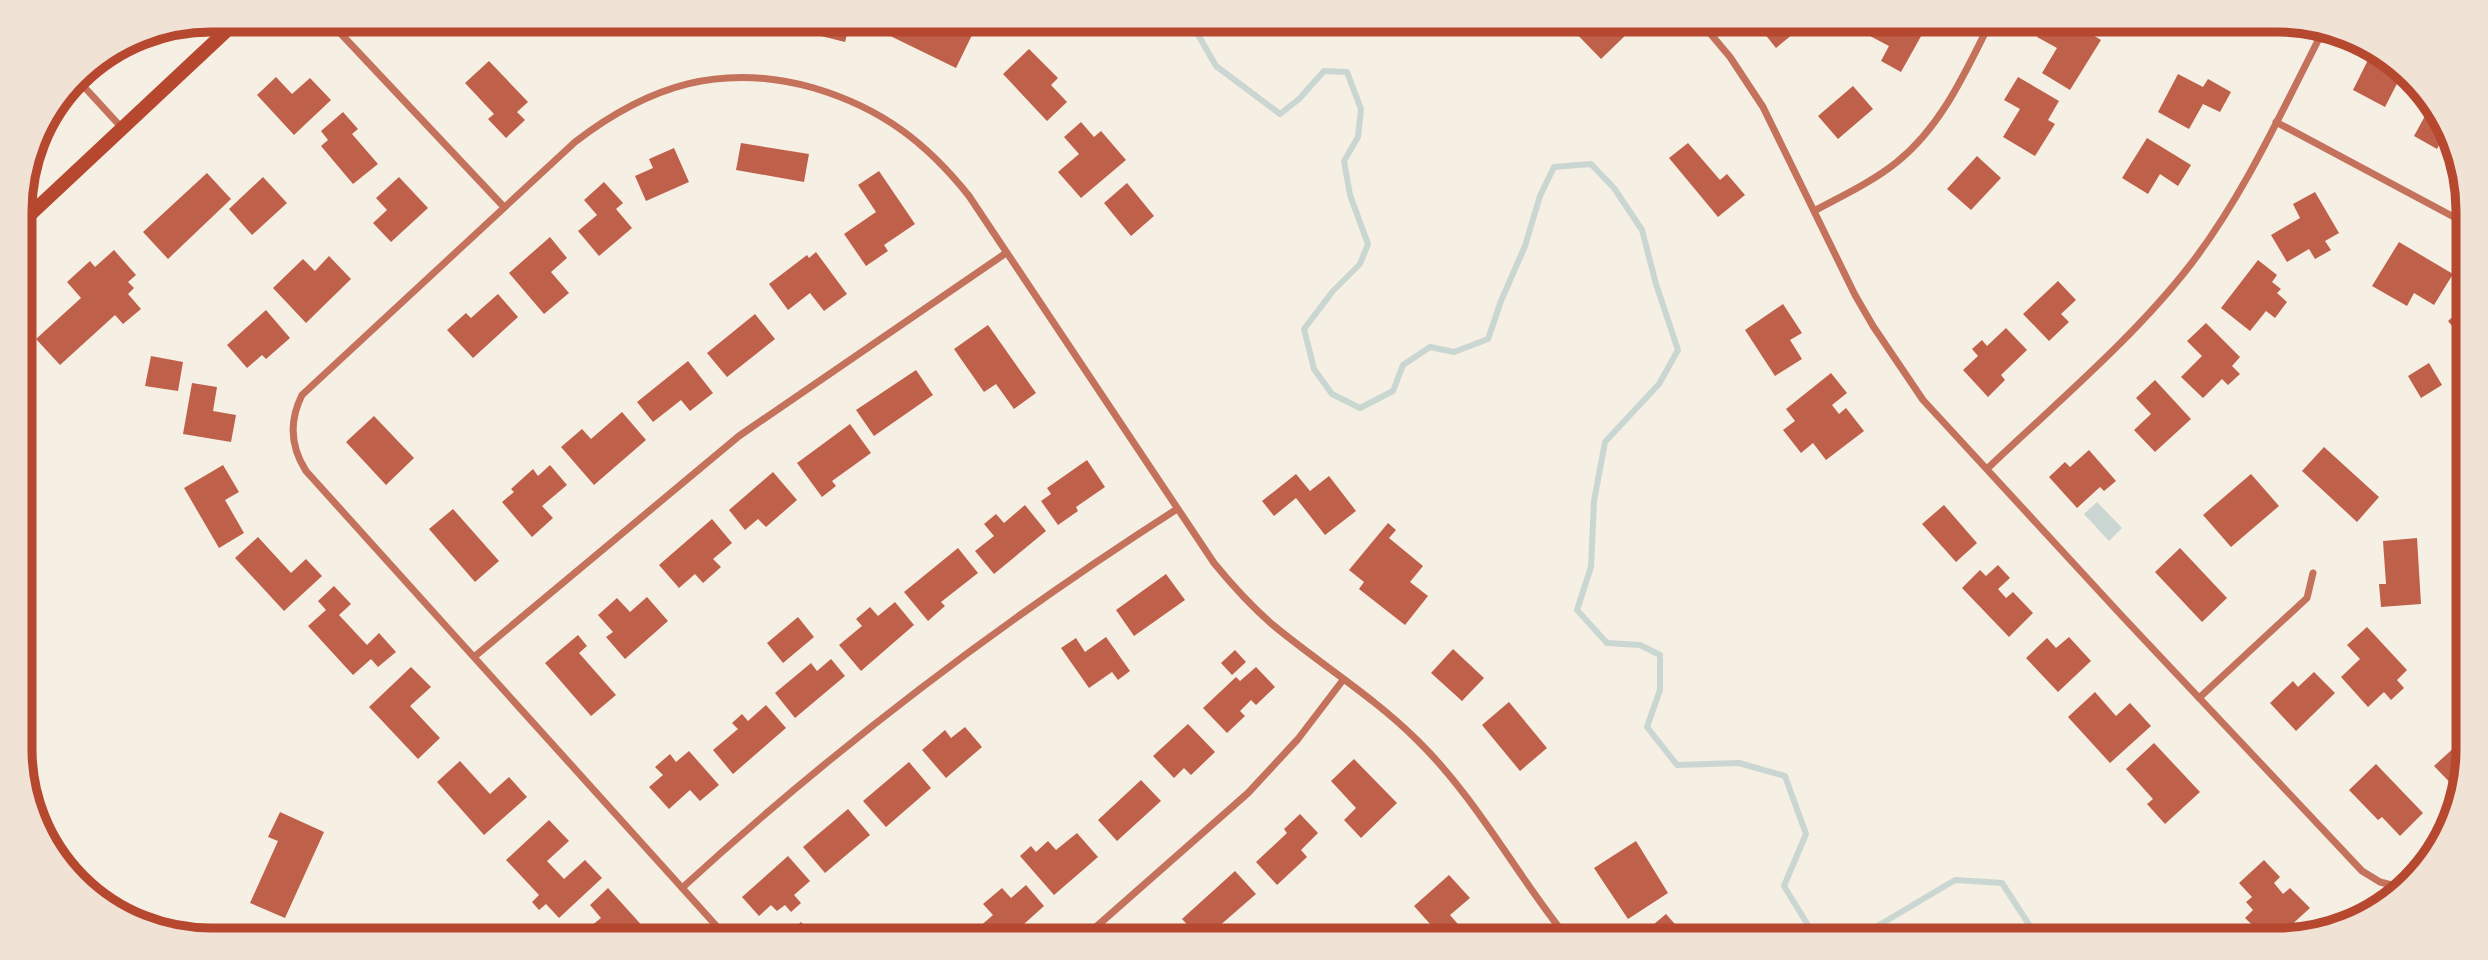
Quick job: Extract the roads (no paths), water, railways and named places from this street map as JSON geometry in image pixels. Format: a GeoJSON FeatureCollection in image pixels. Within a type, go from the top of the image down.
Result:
{"type":"FeatureCollection","features":[{"type":"Feature","properties":{"kind":"main road"},"geometry":{"type":"LineString","coordinates":[[32,213],[225,32]]}},
{"type":"Feature","properties":{"kind":"street"},"geometry":{"type":"LineString","coordinates":[[339,32],[504,207]]}},
{"type":"Feature","properties":{"kind":"street"},"geometry":{"type":"LineString","coordinates":[[1709,32],[1730,57],[1763,107],[1855,295],[1923,400],[2362,871],[2380,882],[2393,885]]}},
{"type":"Feature","properties":{"kind":"street"},"geometry":{"type":"LineString","coordinates":[[1814,211],[1877,177],[1921,140],[1954,94],[1985,32]]}},
{"type":"Feature","properties":{"kind":"street"},"geometry":{"type":"LineString","coordinates":[[1987,469],[2141,321],[2191,264],[2230,208],[2320,37]]}},
{"type":"Feature","properties":{"kind":"street"},"geometry":{"type":"LineString","coordinates":[[718,928],[306,471],[295,449],[292,427],[303,395],[575,142],[616,113],[649,96],[712,79],[753,76],[786,80],[864,106],[918,141],[949,171],[1214,563],[1243,598],[1272,624],[1398,722],[1452,779],[1558,927]]}},
{"type":"Feature","properties":{"kind":"street"},"geometry":{"type":"LineString","coordinates":[[83,85],[122,128]]}},
{"type":"Feature","properties":{"kind":"street"},"geometry":{"type":"LineString","coordinates":[[2276,122],[2456,218]]}},
{"type":"Feature","properties":{"kind":"street"},"geometry":{"type":"LineString","coordinates":[[474,657],[739,436],[1006,253]]}},
{"type":"Feature","properties":{"kind":"street"},"geometry":{"type":"LineString","coordinates":[[682,888],[799,784],[921,686],[1047,594],[1177,509]]}},
{"type":"Feature","properties":{"kind":"street"},"geometry":{"type":"LineString","coordinates":[[2199,698],[2307,598],[2312,573]]}},
{"type":"Feature","properties":{"kind":"street"},"geometry":{"type":"LineString","coordinates":[[1095,928],[1248,793],[1298,739],[1343,680]]}},
{"type":"Feature","properties":{"kind":"waterway"},"geometry":{"type":"LineString","coordinates":[[1196,32],[1216,66],[1280,114],[1299,99],[1324,71],[1347,72],[1361,109],[1358,137],[1344,161],[1350,195],[1368,244],[1360,264],[1333,291],[1304,329],[1314,369],[1332,394],[1360,408],[1393,391],[1403,365],[1430,347],[1454,352],[1488,339],[1525,246],[1540,196],[1554,167],[1591,164],[1614,188],[1642,230],[1656,284],[1678,350],[1659,384],[1605,442],[1594,501],[1591,567],[1577,610],[1607,643],[1640,645],[1660,655],[1660,690],[1647,727],[1677,765],[1739,763],[1785,776],[1806,834],[1784,886],[1810,928]]}},
{"type":"Feature","properties":{"kind":"waterway"},"geometry":{"type":"LineString","coordinates":[[1874,928],[1955,880],[2002,883],[2031,928]]}}]}
